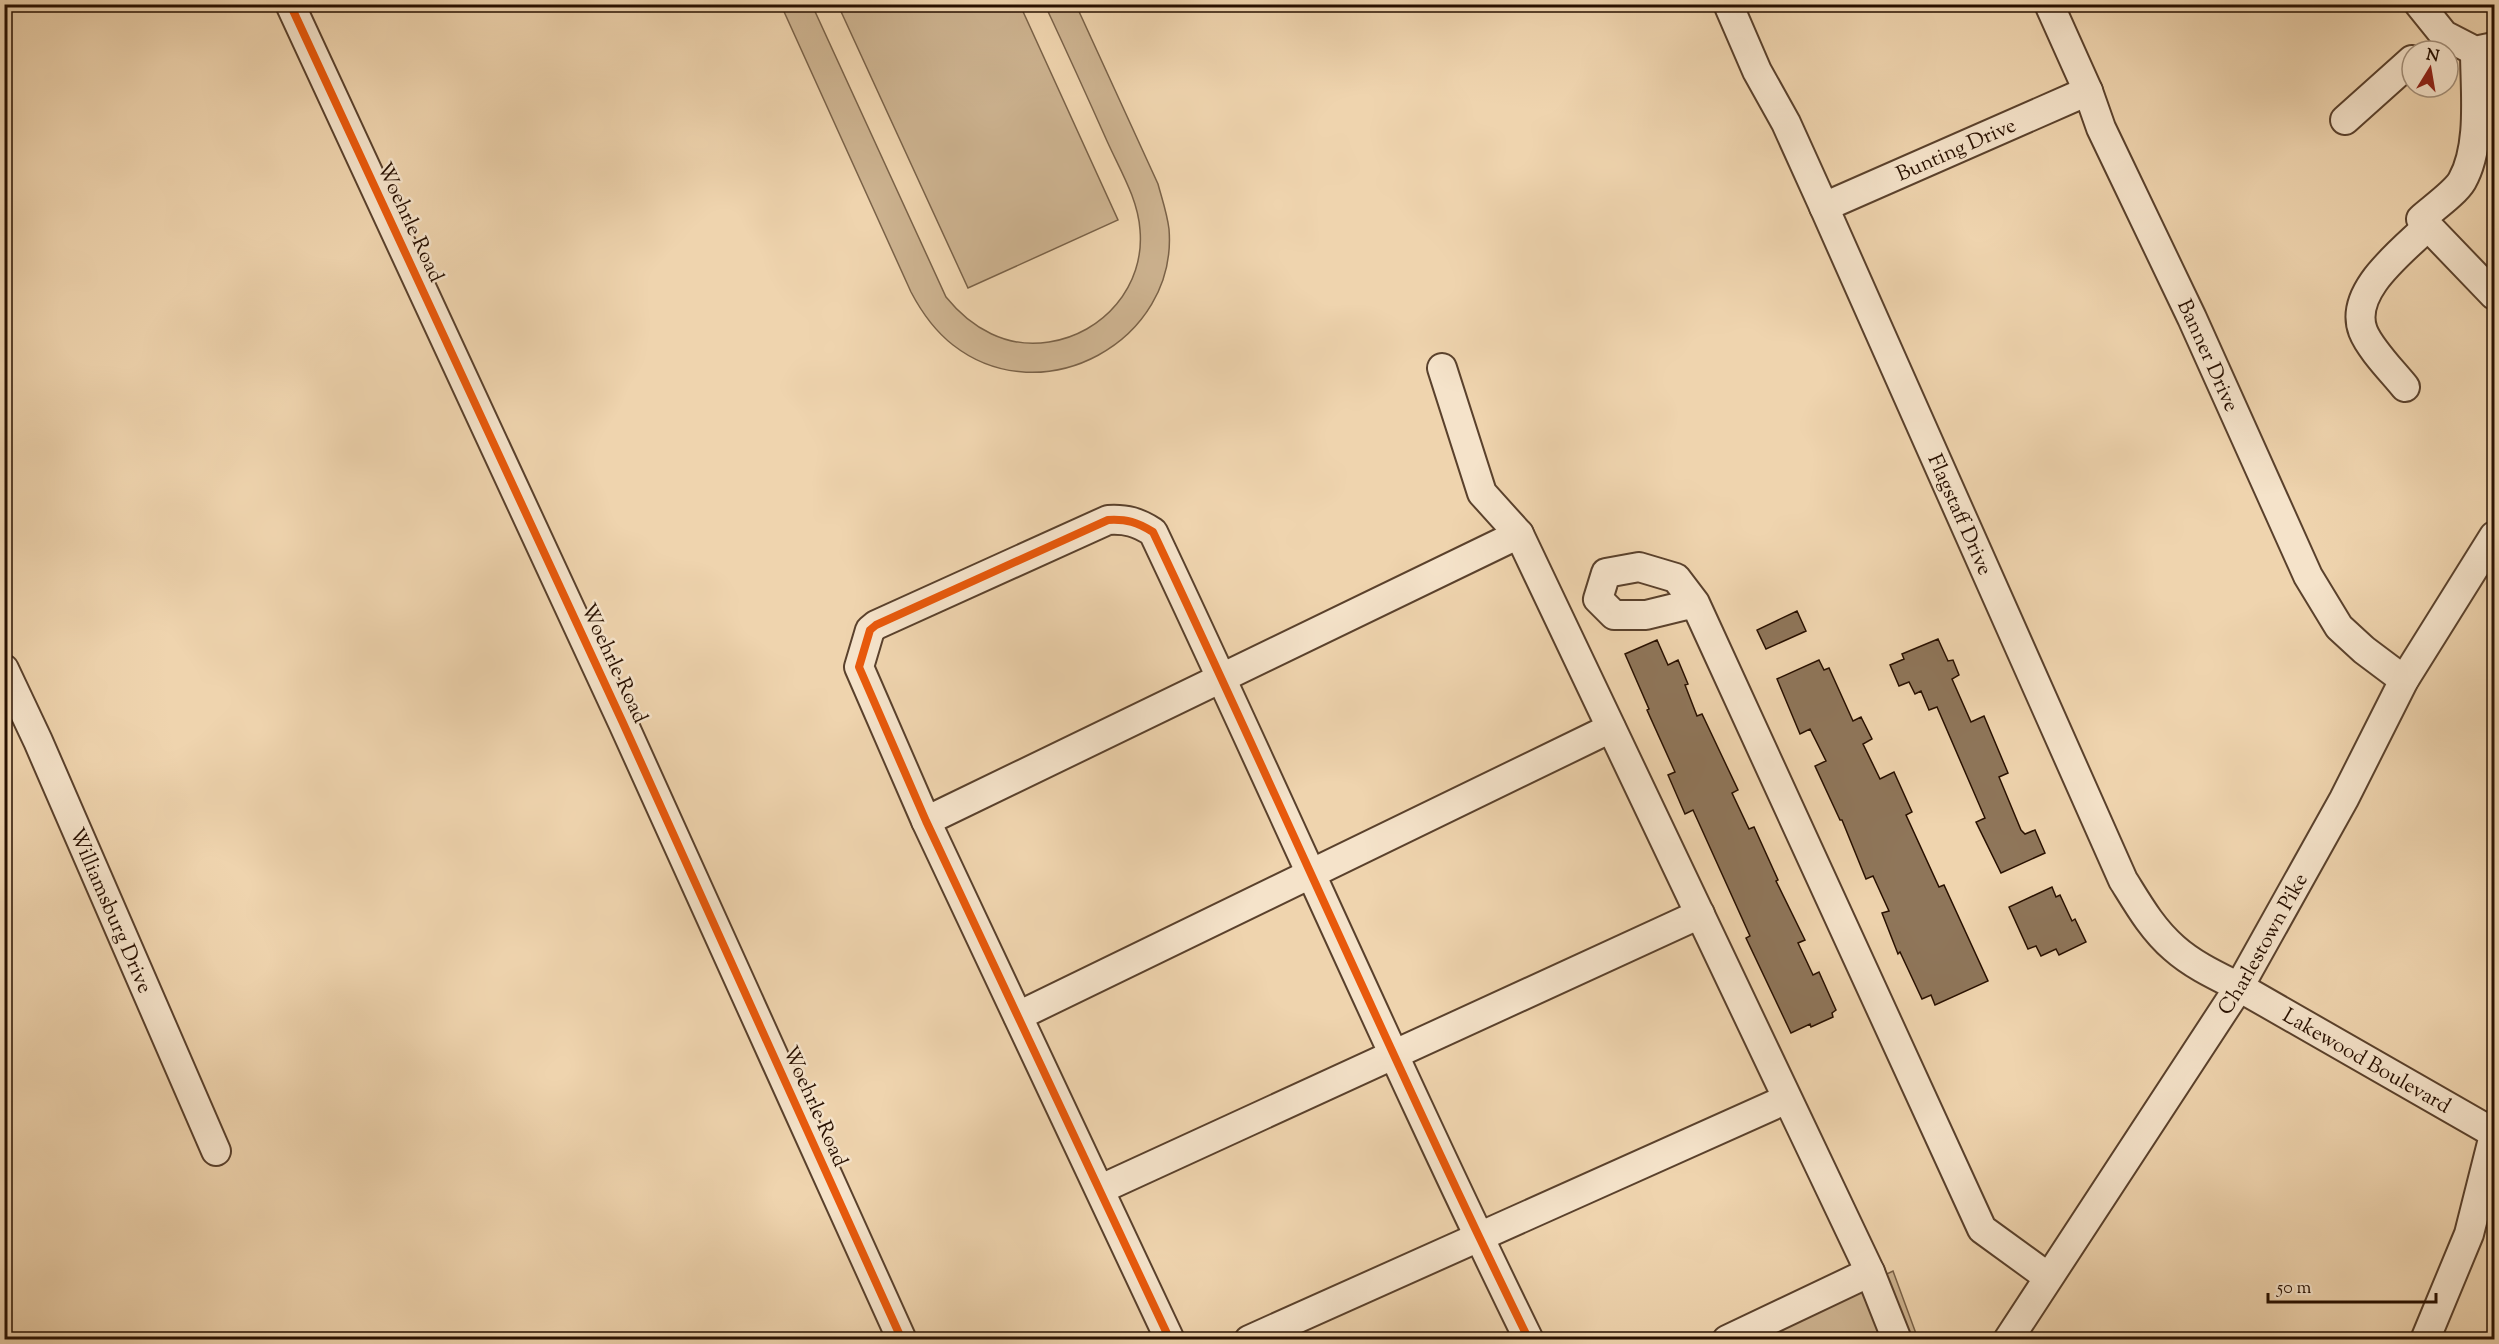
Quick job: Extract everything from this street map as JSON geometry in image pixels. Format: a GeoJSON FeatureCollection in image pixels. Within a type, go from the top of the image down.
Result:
{"type":"FeatureCollection","features":[{"type":"Feature","properties":{"kind":"street","name":"Woehrle Road"},"geometry":{"type":"LineString","coordinates":[[290,4],[623,723],[902,1340]]}},
{"type":"Feature","properties":{"kind":"street","name":"Flagstaff Drive"},"geometry":{"type":"LineString","coordinates":[[1728,4],[1757,71],[1786,123],[1824,207],[2123,880],[2146,917],[2174,948],[2202,968],[2239,987]]}},
{"type":"Feature","properties":{"kind":"street","name":"Banner Drive"},"geometry":{"type":"LineString","coordinates":[[2049,4],[2088,91],[2101,128],[2192,318],[2308,576],[2339,627],[2364,650],[2404,680]]}},
{"type":"Feature","properties":{"kind":"street"},"geometry":{"type":"LineString","coordinates":[[2419,4],[2431,39]]}},
{"type":"Feature","properties":{"kind":"street"},"geometry":{"type":"LineString","coordinates":[[2460,46],[2485,49],[2485,125],[2462,183],[2421,219],[2494,295]]}},
{"type":"Feature","properties":{"kind":"street"},"geometry":{"type":"LineString","coordinates":[[2345,120],[2400,71]]}},
{"type":"Feature","properties":{"kind":"street","name":"Bunting Drive"},"geometry":{"type":"LineString","coordinates":[[1824,207],[2088,91]]}},
{"type":"Feature","properties":{"kind":"street"},"geometry":{"type":"LineString","coordinates":[[2405,387],[2363,331],[2360,307],[2368,287],[2428,226]]}},
{"type":"Feature","properties":{"kind":"street"},"geometry":{"type":"LineString","coordinates":[[1442,368],[1482,493],[1519,534],[1870,1272],[1897,1340]]}},
{"type":"Feature","properties":{"kind":"street"},"geometry":{"type":"LineString","coordinates":[[1170,1340],[1101,1189],[926,821],[859,667],[870,630],[876,625],[1108,520],[1124,519],[1137,522],[1153,532],[1223,678],[1393,1055],[1529,1340]]}},
{"type":"Feature","properties":{"kind":"street"},"geometry":{"type":"LineString","coordinates":[[926,821],[1519,534]]}},
{"type":"Feature","properties":{"kind":"street","name":"Charlestown Pike"},"geometry":{"type":"LineString","coordinates":[[2008,1340],[2239,987],[2344,799],[2404,680],[2494,536]]}},
{"type":"Feature","properties":{"kind":"street"},"geometry":{"type":"LineString","coordinates":[[1695,603],[1982,1229],[2048,1277]]}},
{"type":"Feature","properties":{"kind":"street","name":"Williamsburg Drive"},"geometry":{"type":"LineString","coordinates":[[4,669],[38,741],[216,1151]]}},
{"type":"Feature","properties":{"kind":"street"},"geometry":{"type":"LineString","coordinates":[[1018,1016],[1611,728]]}},
{"type":"Feature","properties":{"kind":"street"},"geometry":{"type":"LineString","coordinates":[[1101,1189],[1700,914]]}},
{"type":"Feature","properties":{"kind":"street","name":"Lakewood Boulevard"},"geometry":{"type":"LineString","coordinates":[[2239,987],[2494,1134],[2469,1234],[2425,1340]]}},
{"type":"Feature","properties":{"kind":"street"},"geometry":{"type":"LineString","coordinates":[[1249,1340],[1787,1099]]}},
{"type":"Feature","properties":{"kind":"street"},"geometry":{"type":"LineString","coordinates":[[1727,1340],[1870,1272]]}},
{"type":"Feature","properties":{"kind":"shaded area"},"geometry":{"type":"Polygon","coordinates":[[[781,5],[812,5],[946,297],[967,318],[991,334],[1019,342],[1034,343],[1069,337],[1103,318],[1128,288],[1140,251],[1139,218],[1132,196],[1045,5],[1076,5],[1158,184],[1169,229],[1166,269],[1152,304],[1128,333],[1098,355],[1063,369],[1026,372],[988,365],[946,340],[929,321],[911,292],[781,5]]]}},
{"type":"Feature","properties":{"kind":"shaded area"},"geometry":{"type":"Polygon","coordinates":[[[838,5],[1020,5],[1118,220],[968,288],[838,5]]]}},
{"type":"Feature","properties":{"kind":"shaded area"},"geometry":{"type":"Polygon","coordinates":[[[1893,1271],[1918,1339],[1750,1340],[1893,1271]]]}},
{"type":"Feature","properties":{"kind":"building"},"geometry":{"type":"Polygon","coordinates":[[[1797,611],[1806,631],[1766,649],[1757,630],[1797,611]]]}},
{"type":"Feature","properties":{"kind":"building"},"geometry":{"type":"Polygon","coordinates":[[[1938,639],[1948,661],[1953,660],[1959,675],[1952,679],[1971,722],[1984,716],[2008,773],[1999,777],[2021,830],[2025,834],[2035,830],[2045,853],[2001,873],[1976,822],[1985,818],[1937,707],[1929,710],[1921,691],[1915,694],[1909,682],[1899,686],[1890,665],[1904,659],[1902,654],[1938,639]]]}},
{"type":"Feature","properties":{"kind":"building"},"geometry":{"type":"Polygon","coordinates":[[[1657,640],[1668,665],[1678,660],[1697,716],[1702,714],[1738,790],[1732,793],[1749,829],[1754,827],[1778,880],[1776,881],[1805,940],[1798,943],[1813,975],[1819,972],[1836,1010],[1832,1013],[1833,1017],[1811,1027],[1810,1024],[1791,1033],[1746,938],[1750,936],[1693,810],[1685,814],[1668,775],[1675,772],[1625,654],[1657,640]]]}},
{"type":"Feature","properties":{"kind":"building"},"geometry":{"type":"Polygon","coordinates":[[[1819,660],[1824,670],[1829,668],[1853,721],[1861,717],[1872,739],[1863,744],[1880,779],[1894,772],[1912,812],[1906,815],[1939,887],[1944,885],[1988,981],[1935,1005],[1931,995],[1922,999],[1900,952],[1898,954],[1882,913],[1889,911],[1873,876],[1866,879],[1842,820],[1815,766],[1826,761],[1810,729],[1800,734],[1777,679],[1819,660]]]}},
{"type":"Feature","properties":{"kind":"building"},"geometry":{"type":"Polygon","coordinates":[[[2052,887],[2056,897],[2060,895],[2072,921],[2075,919],[2086,942],[2059,955],[2056,949],[2041,956],[2036,946],[2028,949],[2009,907],[2052,887]]]}},
{"type":"Feature","properties":{"kind":"cycle path"},"geometry":{"type":"LineString","coordinates":[[290,4],[623,723],[902,1340]]}},
{"type":"Feature","properties":{"kind":"cycle path"},"geometry":{"type":"LineString","coordinates":[[1170,1340],[926,821],[859,667],[870,630],[876,625],[1108,520],[1132,522],[1153,532],[1433,1139],[1529,1340]]}}]}
